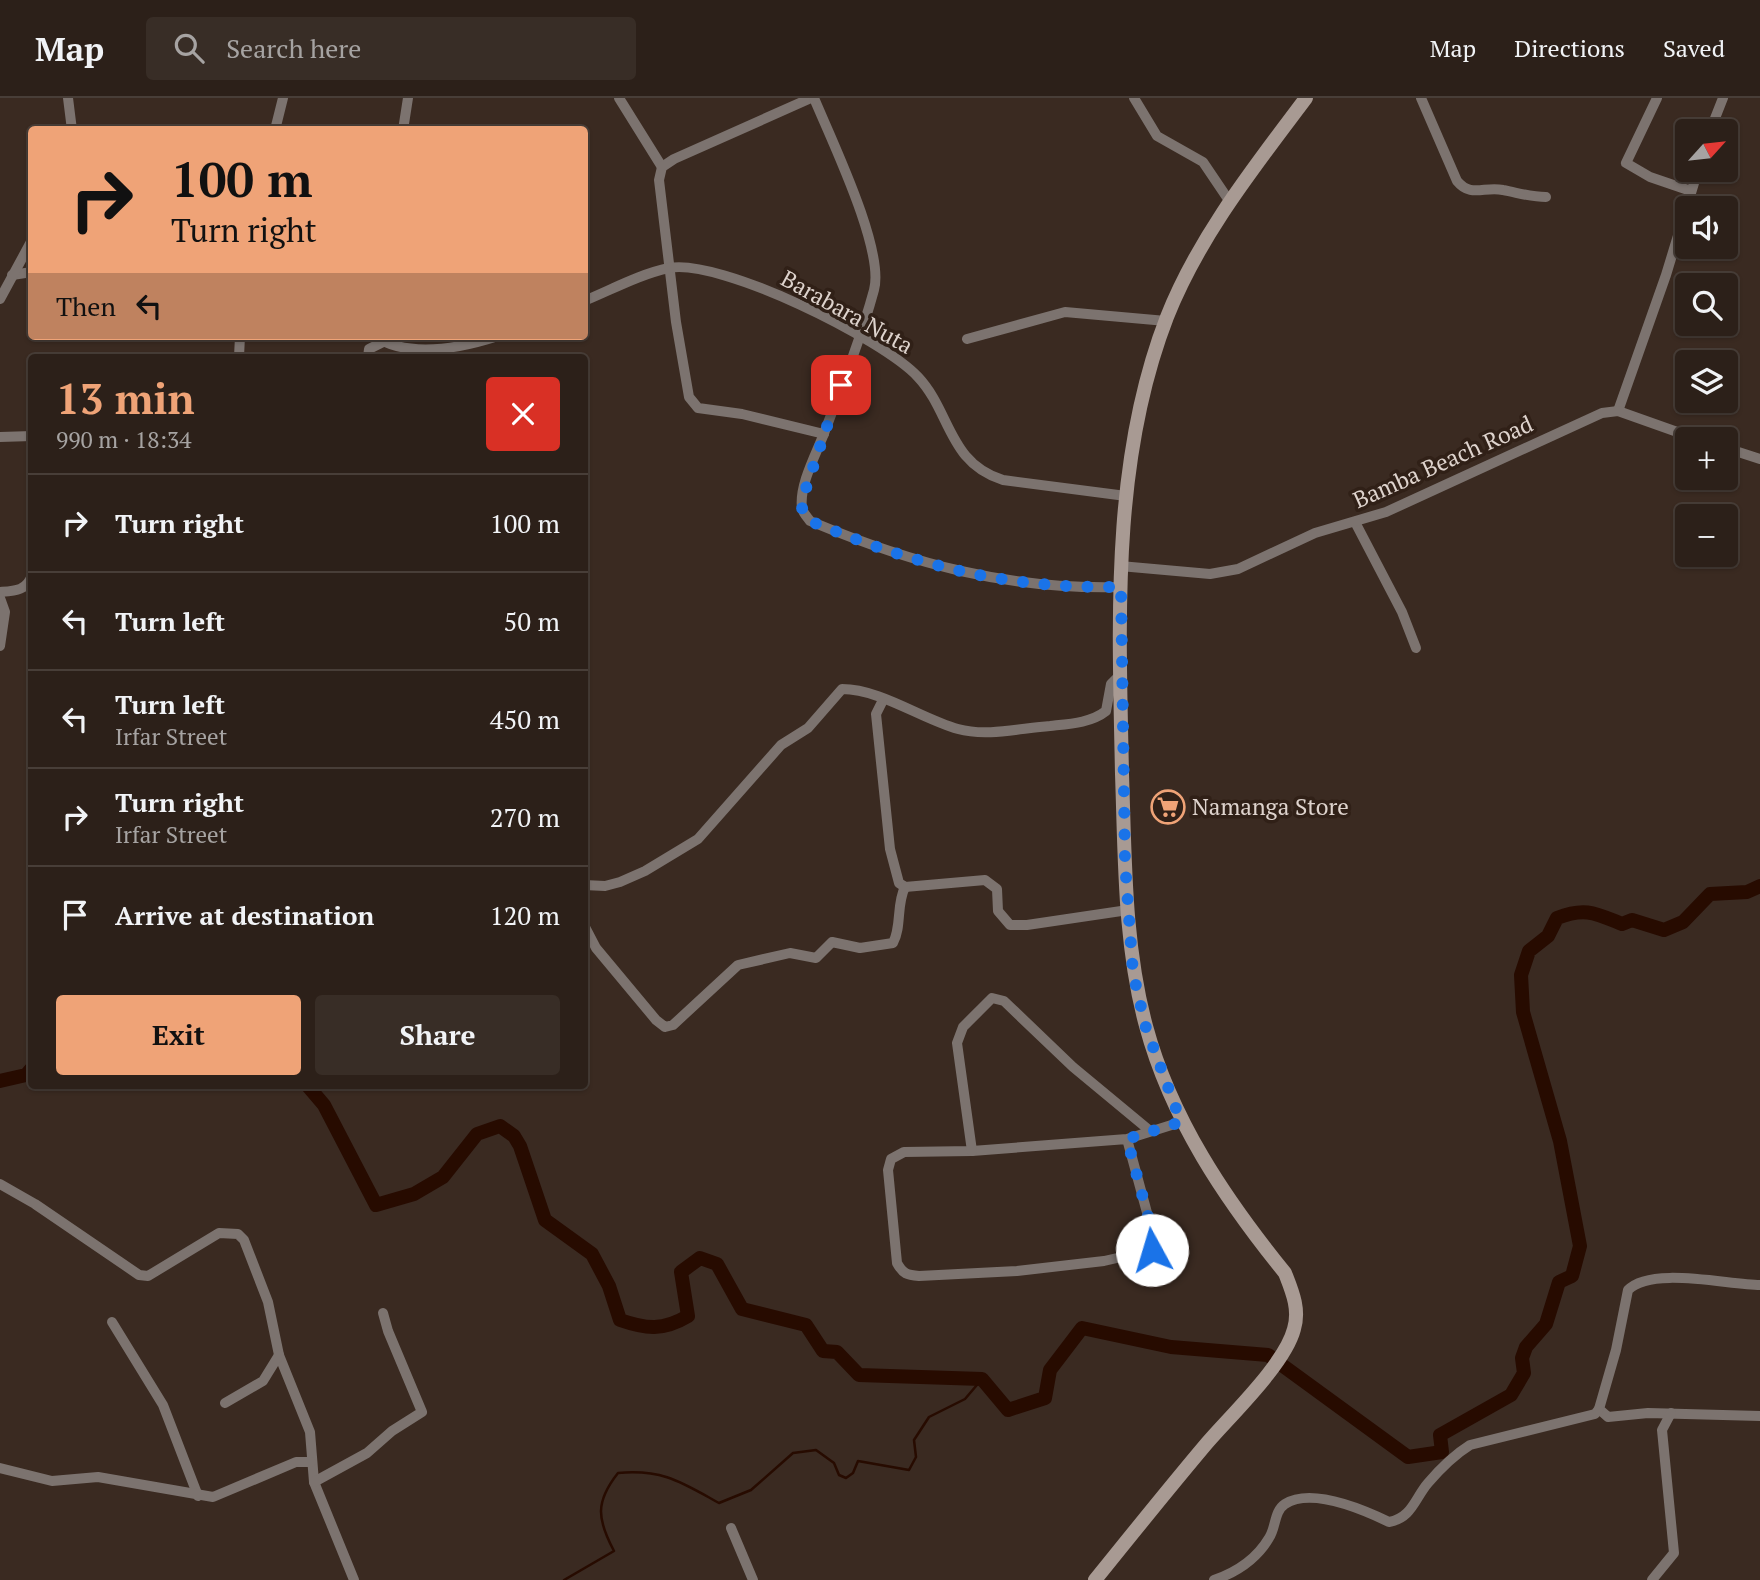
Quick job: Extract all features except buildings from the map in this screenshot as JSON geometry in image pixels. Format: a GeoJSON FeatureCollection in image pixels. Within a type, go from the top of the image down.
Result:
{"type":"FeatureCollection","features":[{"type":"Feature","properties":{"kind":"main road"},"geometry":{"type":"LineString","coordinates":[[1095,1580],[1289,1345],[1297,1312],[1285,1273],[1201,1157],[1181,1122],[1146,1028],[1133,973],[1128,909],[1120,675],[1120,566],[1126,496],[1144,393],[1166,321],[1200,250],[1230,202],[1306,98]]}},
{"type":"Feature","properties":{"kind":"street"},"geometry":{"type":"LineString","coordinates":[[68,98],[71,126]]}},
{"type":"Feature","properties":{"kind":"street"},"geometry":{"type":"LineString","coordinates":[[69,113],[75,98]]}},
{"type":"Feature","properties":{"kind":"street"},"geometry":{"type":"LineString","coordinates":[[276,126],[283,98]]}},
{"type":"Feature","properties":{"kind":"street"},"geometry":{"type":"LineString","coordinates":[[404,126],[408,98]]}},
{"type":"Feature","properties":{"kind":"street"},"geometry":{"type":"LineString","coordinates":[[619,98],[662,167],[660,180],[676,322],[689,397],[693,404],[698,408],[742,414],[824,434]]}},
{"type":"Feature","properties":{"kind":"street"},"geometry":{"type":"LineString","coordinates":[[662,167],[812,98],[849,184],[869,241],[876,273],[875,287],[803,497],[802,510],[810,521],[926,564],[1003,582],[1054,587],[1121,587]]}},
{"type":"Feature","properties":{"kind":"street"},"geometry":{"type":"LineString","coordinates":[[1134,98],[1157,136],[1203,162],[1230,202]]}},
{"type":"Feature","properties":{"kind":"street"},"geometry":{"type":"LineString","coordinates":[[1422,98],[1457,181],[1463,188],[1475,192],[1496,190],[1523,197],[1546,197]]}},
{"type":"Feature","properties":{"kind":"street"},"geometry":{"type":"LineString","coordinates":[[1657,98],[1626,163],[1650,177],[1691,191]]}},
{"type":"Feature","properties":{"kind":"street"},"geometry":{"type":"LineString","coordinates":[[1715,119],[1723,98]]}},
{"type":"Feature","properties":{"kind":"street"},"geometry":{"type":"LineString","coordinates":[[1675,431],[1618,411],[1666,275],[1694,182]]}},
{"type":"Feature","properties":{"kind":"street"},"geometry":{"type":"LineString","coordinates":[[0,299],[28,247]]}},
{"type":"Feature","properties":{"kind":"street","name":"Barabara Nuta"},"geometry":{"type":"LineString","coordinates":[[588,299],[671,268],[698,270],[758,285],[859,336],[919,378],[961,450],[986,475],[1003,481],[1126,496]]}},
{"type":"Feature","properties":{"kind":"street"},"geometry":{"type":"LineString","coordinates":[[12,275],[28,273]]}},
{"type":"Feature","properties":{"kind":"street"},"geometry":{"type":"LineString","coordinates":[[967,340],[1065,312],[1166,321]]}},
{"type":"Feature","properties":{"kind":"street"},"geometry":{"type":"LineString","coordinates":[[387,340],[437,349],[465,347],[486,340]]}},
{"type":"Feature","properties":{"kind":"street","name":"Bamba Beach Road"},"geometry":{"type":"LineString","coordinates":[[1120,566],[1177,572],[1224,571],[1255,563],[1315,533],[1408,503],[1602,413],[1618,411]]}},
{"type":"Feature","properties":{"kind":"street"},"geometry":{"type":"LineString","coordinates":[[0,437],[28,436]]}},
{"type":"Feature","properties":{"kind":"street"},"geometry":{"type":"LineString","coordinates":[[1738,452],[1760,459]]}},
{"type":"Feature","properties":{"kind":"street"},"geometry":{"type":"LineString","coordinates":[[1355,522],[1402,612],[1416,648]]}},
{"type":"Feature","properties":{"kind":"street"},"geometry":{"type":"LineString","coordinates":[[0,592],[22,589],[28,584]]}},
{"type":"Feature","properties":{"kind":"street"},"geometry":{"type":"LineString","coordinates":[[0,598],[5,612],[0,646]]}},
{"type":"Feature","properties":{"kind":"street"},"geometry":{"type":"LineString","coordinates":[[588,885],[605,886],[645,872],[698,839],[781,746],[808,728],[838,692],[854,689],[883,701],[905,704],[921,715],[960,729],[985,732],[1072,724],[1106,711],[1111,684],[1120,675]]}},
{"type":"Feature","properties":{"kind":"street"},"geometry":{"type":"LineString","coordinates":[[883,701],[876,714],[890,849],[896,876],[905,887]]}},
{"type":"Feature","properties":{"kind":"street"},"geometry":{"type":"LineString","coordinates":[[905,887],[985,880],[997,889],[998,912],[1010,925],[1027,925],[1128,909]]}},
{"type":"Feature","properties":{"kind":"street"},"geometry":{"type":"LineString","coordinates":[[588,933],[596,948],[656,1020],[665,1027],[673,1025],[738,965],[790,953],[816,958],[832,942],[860,948],[893,943],[897,935],[900,897],[905,887]]}},
{"type":"Feature","properties":{"kind":"street"},"geometry":{"type":"LineString","coordinates":[[972,1151],[957,1043],[963,1027],[992,998],[1004,1001],[1073,1067],[1149,1130]]}},
{"type":"Feature","properties":{"kind":"street"},"geometry":{"type":"LineString","coordinates":[[1127,1139],[1155,1244],[1152,1250],[1104,1261],[1017,1271],[907,1275],[897,1263],[888,1170],[891,1159],[904,1152],[972,1151],[1127,1139],[1181,1122]]}},
{"type":"Feature","properties":{"kind":"street"},"geometry":{"type":"LineString","coordinates":[[0,1184],[35,1203],[139,1275],[148,1276],[219,1233],[239,1234],[244,1240],[268,1302],[279,1355],[310,1432],[314,1482],[354,1580]]}},
{"type":"Feature","properties":{"kind":"street"},"geometry":{"type":"LineString","coordinates":[[1214,1580],[1244,1566],[1270,1538],[1278,1512],[1285,1504],[1305,1499],[1336,1502],[1390,1522],[1396,1521],[1409,1513],[1427,1484],[1457,1453],[1470,1445],[1595,1414],[1599,1409],[1616,1350],[1628,1290],[1632,1286],[1656,1278],[1760,1285]]}},
{"type":"Feature","properties":{"kind":"street"},"geometry":{"type":"LineString","coordinates":[[314,1482],[367,1453],[392,1431],[422,1412],[388,1331],[383,1312]]}},
{"type":"Feature","properties":{"kind":"street"},"geometry":{"type":"LineString","coordinates":[[112,1322],[163,1405],[198,1496]]}},
{"type":"Feature","properties":{"kind":"street"},"geometry":{"type":"LineString","coordinates":[[225,1403],[263,1381],[279,1355]]}},
{"type":"Feature","properties":{"kind":"street"},"geometry":{"type":"LineString","coordinates":[[1599,1409],[1608,1417],[1671,1413],[1760,1416]]}},
{"type":"Feature","properties":{"kind":"street"},"geometry":{"type":"LineString","coordinates":[[1653,1580],[1674,1553],[1662,1443],[1662,1430],[1671,1413]]}},
{"type":"Feature","properties":{"kind":"street"},"geometry":{"type":"LineString","coordinates":[[0,1468],[52,1480],[98,1477],[213,1497],[296,1462],[311,1462]]}},
{"type":"Feature","properties":{"kind":"street"},"geometry":{"type":"LineString","coordinates":[[731,1528],[753,1580]]}},
{"type":"Feature","properties":{"kind":"waterway"},"geometry":{"type":"LineString","coordinates":[[310,1089],[324,1105],[376,1205],[414,1194],[443,1177],[477,1134],[500,1126],[514,1136],[520,1146],[545,1220],[592,1254],[609,1286],[620,1320],[654,1327],[688,1316],[681,1272],[700,1258],[717,1264],[742,1309],[806,1325],[823,1351],[837,1352],[859,1375],[982,1379],[1008,1410],[1045,1398],[1050,1370],[1082,1328],[1171,1347],[1268,1355],[1408,1457],[1442,1452],[1440,1435],[1511,1395],[1524,1373],[1522,1358],[1526,1347],[1546,1324],[1559,1282],[1572,1276],[1580,1246],[1560,1141],[1523,1012],[1521,975],[1529,951],[1548,936],[1557,918],[1567,915],[1590,913],[1622,924],[1632,920],[1664,930],[1683,922],[1710,894],[1747,892],[1760,886]]}},
{"type":"Feature","properties":{"kind":"waterway"},"geometry":{"type":"LineString","coordinates":[[0,1081],[28,1073]]}},
{"type":"Feature","properties":{"kind":"waterway"},"geometry":{"type":"LineString","coordinates":[[564,1580],[614,1551],[604,1529],[601,1511],[605,1493],[618,1473],[660,1475],[682,1483],[719,1503],[751,1490],[793,1453],[816,1450],[834,1463],[839,1475],[846,1478],[853,1473],[858,1461],[909,1470],[916,1457],[914,1440],[929,1417],[965,1399],[982,1379]]}},
{"type":"Feature","properties":{"kind":"place","name":"Namanga Store"},"geometry":{"type":"Point","coordinates":[1168,807]}},
{"type":"Feature","properties":{"kind":"route"},"geometry":{"type":"LineString","coordinates":[[841,385],[814,458],[803,497],[802,510],[810,521],[859,542],[926,564],[1003,582],[1054,587],[1121,587],[1120,675],[1125,863],[1133,973],[1146,1028],[1181,1122],[1127,1139],[1155,1244],[1152,1250]]}}]}
